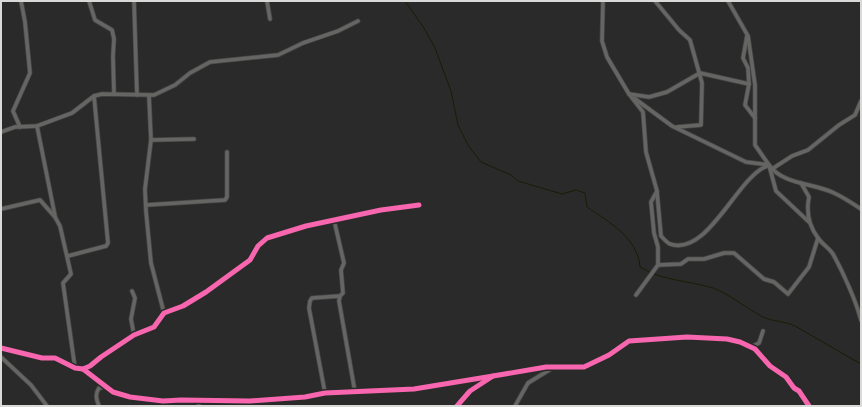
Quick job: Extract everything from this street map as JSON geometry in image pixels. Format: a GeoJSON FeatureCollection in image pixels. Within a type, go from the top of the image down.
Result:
{"type":"FeatureCollection","features":[{"type":"Feature","properties":{"kind":"street"},"geometry":{"type":"LineString","coordinates":[[20,127],[13,111],[30,73],[21,1]]}},
{"type":"Feature","properties":{"kind":"street"},"geometry":{"type":"LineString","coordinates":[[89,1],[95,20],[112,30],[114,39],[112,56],[114,94]]}},
{"type":"Feature","properties":{"kind":"street"},"geometry":{"type":"LineString","coordinates":[[134,1],[137,95]]}},
{"type":"Feature","properties":{"kind":"street"},"geometry":{"type":"LineString","coordinates":[[267,1],[270,19]]}},
{"type":"Feature","properties":{"kind":"street"},"geometry":{"type":"LineString","coordinates":[[603,1],[602,41],[607,57],[629,94],[643,112],[646,152],[657,191],[661,236],[670,244],[684,245],[700,237],[737,196],[752,175],[761,168],[769,165]]}},
{"type":"Feature","properties":{"kind":"street"},"geometry":{"type":"LineString","coordinates":[[655,1],[679,30],[690,40],[700,73],[702,91],[701,125],[676,127]]}},
{"type":"Feature","properties":{"kind":"street"},"geometry":{"type":"LineString","coordinates":[[728,1],[747,35],[755,85],[755,145],[772,169],[792,181],[835,193],[861,209]]}},
{"type":"Feature","properties":{"kind":"street"},"geometry":{"type":"LineString","coordinates":[[1,132],[20,127],[36,126],[72,113],[94,96],[114,94],[149,96],[175,85],[210,62],[278,55],[303,43],[338,31],[358,21]]}},
{"type":"Feature","properties":{"kind":"street"},"geometry":{"type":"LineString","coordinates":[[747,35],[743,58],[748,68],[749,84],[745,105],[755,118]]}},
{"type":"Feature","properties":{"kind":"street"},"geometry":{"type":"LineString","coordinates":[[629,94],[649,97],[667,92],[700,73],[749,84]]}},
{"type":"Feature","properties":{"kind":"street"},"geometry":{"type":"LineString","coordinates":[[629,94],[676,127],[746,162],[769,165]]}},
{"type":"Feature","properties":{"kind":"street"},"geometry":{"type":"LineString","coordinates":[[68,256],[106,246],[108,244],[94,96]]}},
{"type":"Feature","properties":{"kind":"street"},"geometry":{"type":"LineString","coordinates":[[149,96],[151,140],[146,204],[151,263],[164,313]]}},
{"type":"Feature","properties":{"kind":"street"},"geometry":{"type":"LineString","coordinates":[[772,169],[792,156],[808,150],[839,124],[855,115],[861,101]]}},
{"type":"Feature","properties":{"kind":"street"},"geometry":{"type":"LineString","coordinates":[[36,126],[56,217],[68,256],[71,274],[63,283],[75,368]]}},
{"type":"Feature","properties":{"kind":"street"},"geometry":{"type":"LineString","coordinates":[[151,140],[194,139]]}},
{"type":"Feature","properties":{"kind":"street"},"geometry":{"type":"LineString","coordinates":[[146,204],[225,200],[227,197],[227,152]]}},
{"type":"Feature","properties":{"kind":"street"},"geometry":{"type":"LineString","coordinates":[[769,165],[776,191],[809,222],[818,238],[832,253],[857,306],[861,320]]}},
{"type":"Feature","properties":{"kind":"street"},"geometry":{"type":"LineString","coordinates":[[801,183],[809,197],[807,205],[809,222]]}},
{"type":"Feature","properties":{"kind":"street"},"geometry":{"type":"LineString","coordinates":[[636,295],[658,265],[658,247],[654,233],[651,202],[657,191]]}},
{"type":"Feature","properties":{"kind":"street"},"geometry":{"type":"LineString","coordinates":[[1,208],[40,200],[56,217]]}},
{"type":"Feature","properties":{"kind":"street"},"geometry":{"type":"LineString","coordinates":[[1,348],[42,358],[54,358],[75,368],[83,369],[90,366],[134,335],[154,326],[164,313],[183,306],[250,260],[258,246],[267,238],[306,226],[381,210],[419,205]]}},
{"type":"Feature","properties":{"kind":"street"},"geometry":{"type":"LineString","coordinates":[[334,220],[344,263],[341,270],[343,293],[340,296],[339,301],[354,392]]}},
{"type":"Feature","properties":{"kind":"street"},"geometry":{"type":"LineString","coordinates":[[658,265],[681,264],[688,259],[704,259],[724,253],[734,254],[764,279],[774,282],[788,294],[808,267],[818,238]]}},
{"type":"Feature","properties":{"kind":"street"},"geometry":{"type":"LineString","coordinates":[[132,291],[135,298],[131,319],[134,335]]}},
{"type":"Feature","properties":{"kind":"street"},"geometry":{"type":"LineString","coordinates":[[325,393],[309,308],[310,301],[312,298],[340,296]]}},
{"type":"Feature","properties":{"kind":"street"},"geometry":{"type":"LineString","coordinates":[[751,347],[758,343],[763,331]]}},
{"type":"Feature","properties":{"kind":"street"},"geometry":{"type":"LineString","coordinates":[[83,369],[105,387],[122,395],[147,400],[250,401],[305,397],[325,393],[414,389],[554,367],[584,367],[609,355],[629,341],[687,337],[718,337],[740,342],[755,349],[770,366],[786,377],[794,388],[799,391],[809,406]]}},
{"type":"Feature","properties":{"kind":"street"},"geometry":{"type":"LineString","coordinates":[[1,357],[31,385],[47,406]]}},
{"type":"Feature","properties":{"kind":"street"},"geometry":{"type":"LineString","coordinates":[[515,406],[528,383],[554,367]]}},
{"type":"Feature","properties":{"kind":"street"},"geometry":{"type":"LineString","coordinates":[[457,406],[470,390],[493,376]]}},
{"type":"Feature","properties":{"kind":"street"},"geometry":{"type":"LineString","coordinates":[[99,406],[96,396],[97,391],[99,388],[105,387]]}},
{"type":"Feature","properties":{"kind":"street"},"geometry":{"type":"LineString","coordinates":[[198,400],[199,406]]}},
{"type":"Feature","properties":{"kind":"waterway"},"geometry":{"type":"LineString","coordinates":[[405,1],[424,28],[435,48],[451,91],[458,125],[468,145],[481,162],[511,175],[518,181],[562,194],[576,190],[585,193],[587,207],[613,225],[628,239],[638,257],[640,267],[651,273]]}},
{"type":"Feature","properties":{"kind":"waterway"},"geometry":{"type":"LineString","coordinates":[[654,274],[713,288],[726,294],[763,317],[795,326],[861,364]]}},
{"type":"Feature","properties":{"kind":"cycle path"},"geometry":{"type":"LineString","coordinates":[[83,369],[90,366],[134,335],[154,327],[164,313],[183,306],[206,292],[250,260],[258,246],[267,238],[306,226],[381,210],[419,205]]}},
{"type":"Feature","properties":{"kind":"cycle path"},"geometry":{"type":"LineString","coordinates":[[457,406],[470,391],[493,376],[546,367],[584,367],[609,355],[629,341],[687,337],[727,339],[740,342],[755,349],[770,366],[786,377],[794,388],[799,391],[809,406]]}},
{"type":"Feature","properties":{"kind":"cycle path"},"geometry":{"type":"LineString","coordinates":[[1,348],[42,358],[55,358],[75,368],[83,369],[113,392],[130,397],[163,401],[250,401],[305,397],[325,393],[414,389],[493,376]]}}]}
